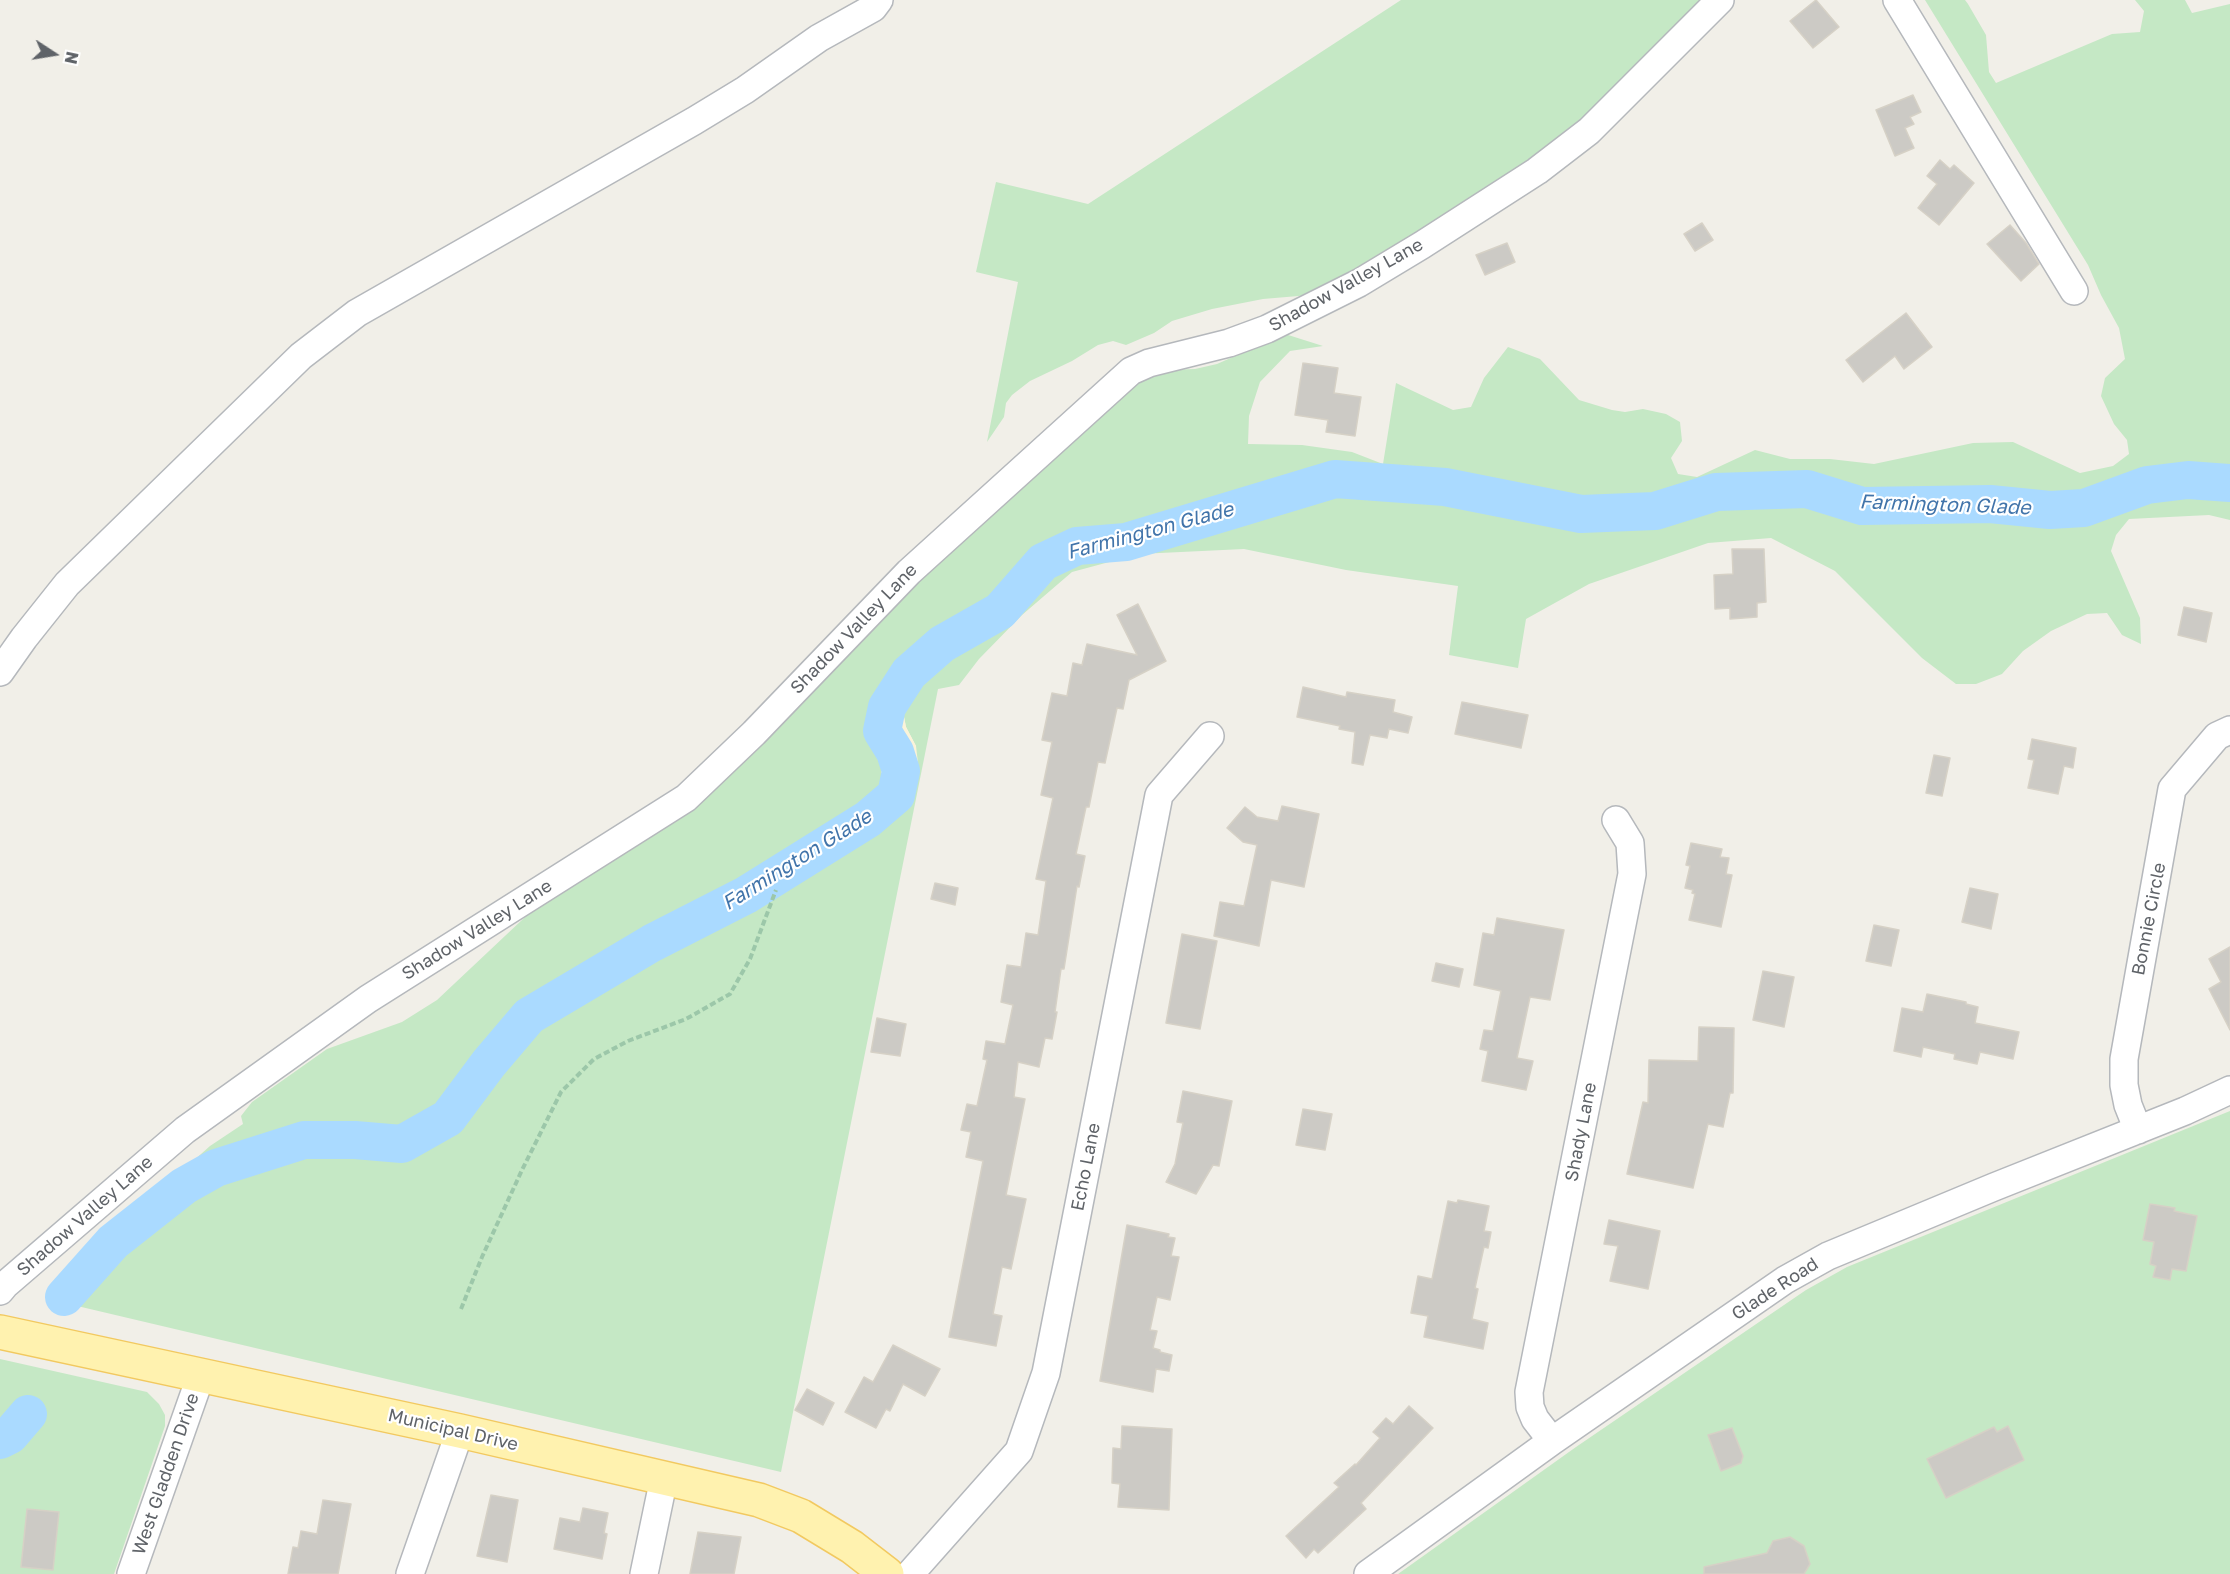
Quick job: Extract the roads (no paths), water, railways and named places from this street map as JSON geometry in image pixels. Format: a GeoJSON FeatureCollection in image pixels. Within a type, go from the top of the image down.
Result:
{"type":"FeatureCollection","features":[{"type":"Feature","properties":{"kind":"main road","name":"Municipal Drive"},"geometry":{"type":"LineString","coordinates":[[0,1332],[460,1431],[759,1500],[801,1516],[852,1547],[887,1574]]}},
{"type":"Feature","properties":{"kind":"street"},"geometry":{"type":"LineString","coordinates":[[0,672],[67,584],[301,356],[348,320],[435,267],[694,121],[745,90],[819,38],[873,8],[879,0]]}},
{"type":"Feature","properties":{"kind":"street","name":"Shadow Valley Lane"},"geometry":{"type":"LineString","coordinates":[[0,1291],[184,1130],[368,999],[686,798],[754,733],[909,572],[1131,371],[1149,363],[1212,348],[1267,329],[1359,283],[1422,245],[1537,171],[1589,131],[1720,0]]}},
{"type":"Feature","properties":{"kind":"street"},"geometry":{"type":"LineString","coordinates":[[1897,0],[2074,291]]}},
{"type":"Feature","properties":{"kind":"street","name":"Bonnie Circle"},"geometry":{"type":"LineString","coordinates":[[2138,1130],[2128,1105],[2124,1085],[2124,1059],[2172,789],[2217,736],[2230,730]]}},
{"type":"Feature","properties":{"kind":"street","name":"Echo Lane"},"geometry":{"type":"LineString","coordinates":[[910,1574],[1019,1451],[1046,1373],[1159,795],[1210,736]]}},
{"type":"Feature","properties":{"kind":"street","name":"Shady Lane"},"geometry":{"type":"LineString","coordinates":[[1552,1441],[1535,1419],[1530,1407],[1529,1392],[1632,874],[1630,843],[1616,820]]}},
{"type":"Feature","properties":{"kind":"street","name":"Glade Road"},"geometry":{"type":"LineString","coordinates":[[1368,1574],[1552,1441],[1785,1280],[1828,1256],[2005,1182],[2138,1130],[2230,1090]]}},
{"type":"Feature","properties":{"kind":"street","name":"West Gladden Drive"},"geometry":{"type":"LineString","coordinates":[[131,1574],[201,1375]]}},
{"type":"Feature","properties":{"kind":"street"},"geometry":{"type":"LineString","coordinates":[[410,1574],[460,1431]]}},
{"type":"Feature","properties":{"kind":"street"},"geometry":{"type":"LineString","coordinates":[[644,1574],[664,1478]]}},
{"type":"Feature","properties":{"kind":"waterway","name":"Farmington Glade"},"geometry":{"type":"LineString","coordinates":[[64,1297],[113,1242],[184,1186],[216,1168],[304,1140],[355,1140],[402,1144],[448,1118],[489,1063],[529,1016],[652,943],[746,895],[868,819],[896,795],[901,771],[895,752],[882,731],[887,707],[909,673],[942,644],[1000,611],[1043,562],[1077,546],[1126,542],[1335,479],[1445,487],[1581,514],[1655,511],[1716,492],[1807,489],[1862,506],[1990,504],[2050,510],[2084,508],[2147,485],[2188,480],[2230,483]]}},
{"type":"Feature","properties":{"kind":"waterway","name":"Farmington Glade"},"geometry":{"type":"LineString","coordinates":[[0,1440],[10,1435],[28,1414]]}}]}
